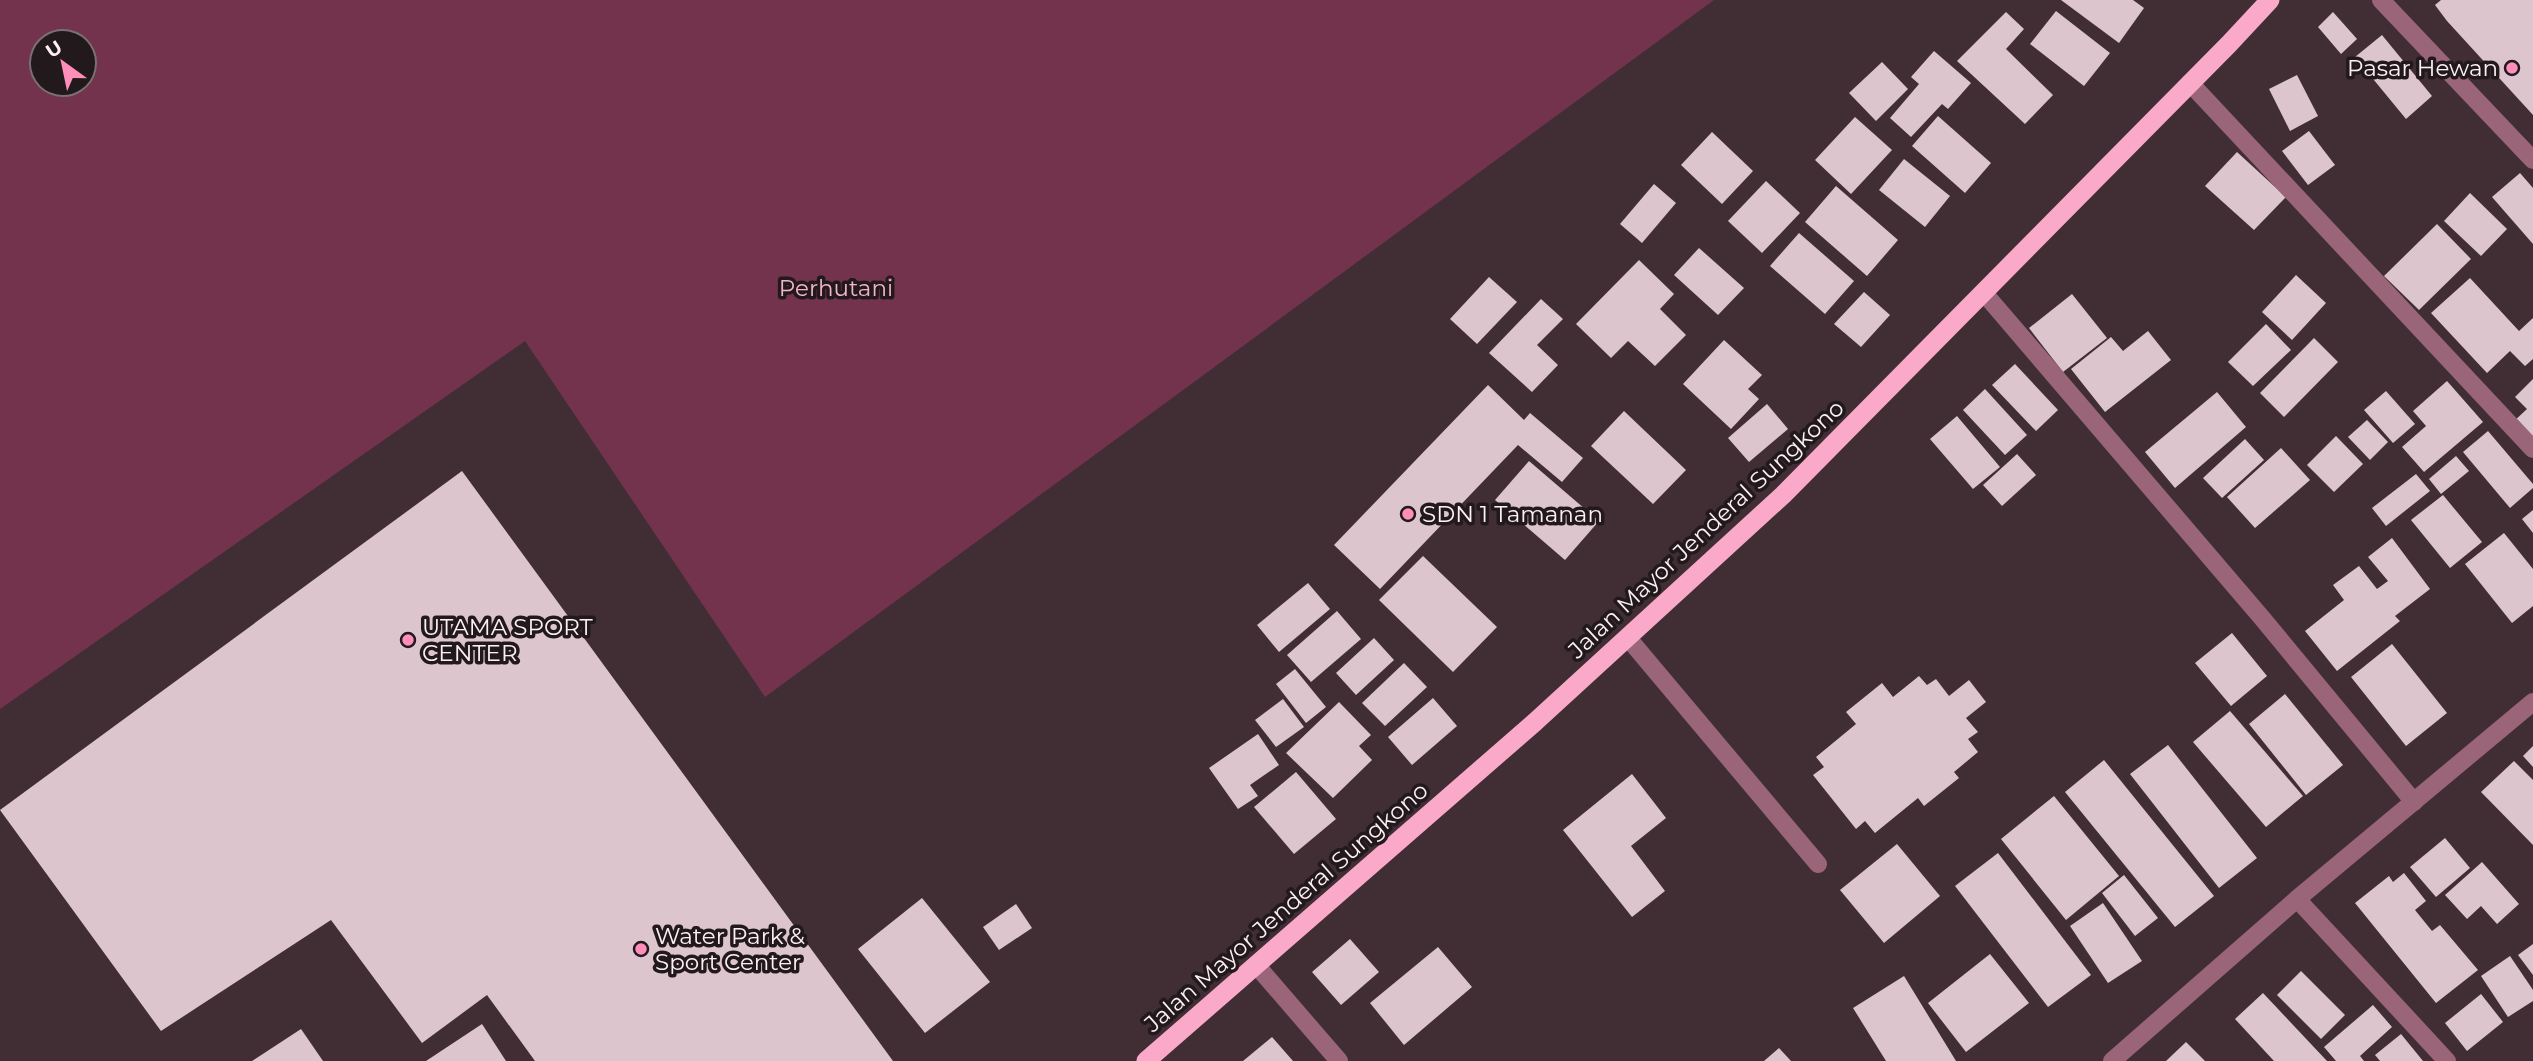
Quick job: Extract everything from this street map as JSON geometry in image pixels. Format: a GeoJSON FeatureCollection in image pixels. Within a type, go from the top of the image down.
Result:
{"type":"FeatureCollection","features":[{"type":"Feature","properties":{"kind":"highway","name":"Jalan Mayor Jenderal Sungkono"},"geometry":{"type":"LineString","coordinates":[[1146,1061],[1535,722],[1783,495],[2270,0]]}},
{"type":"Feature","properties":{"kind":"street"},"geometry":{"type":"LineString","coordinates":[[2381,0],[2533,160]]}},
{"type":"Feature","properties":{"kind":"street"},"geometry":{"type":"LineString","coordinates":[[2190,83],[2533,449]]}},
{"type":"Feature","properties":{"kind":"street"},"geometry":{"type":"LineString","coordinates":[[1984,293],[2262,618],[2414,802]]}},
{"type":"Feature","properties":{"kind":"street"},"geometry":{"type":"LineString","coordinates":[[1628,638],[1818,864]]}},
{"type":"Feature","properties":{"kind":"street"},"geometry":{"type":"LineString","coordinates":[[2112,1061],[2297,899],[2533,702]]}},
{"type":"Feature","properties":{"kind":"street"},"geometry":{"type":"LineString","coordinates":[[2297,899],[2447,1061]]}},
{"type":"Feature","properties":{"kind":"street"},"geometry":{"type":"LineString","coordinates":[[1257,966],[1339,1061]]}},
{"type":"Feature","properties":{"kind":"green space","name":"Perhutani"},"geometry":{"type":"Polygon","coordinates":[[[0,0],[1714,0],[765,697],[525,341],[0,709],[0,0]]]}},
{"type":"Feature","properties":{"kind":"building"},"geometry":{"type":"Polygon","coordinates":[[[2061,0],[2133,0],[2144,8],[2119,43],[2061,0]]]}},
{"type":"Feature","properties":{"kind":"building","name":"Pasar Hewan"},"geometry":{"type":"Polygon","coordinates":[[[2441,0],[2533,0],[2533,115],[2447,21],[2435,5],[2441,0]]]}},
{"type":"Feature","properties":{"kind":"building"},"geometry":{"type":"Polygon","coordinates":[[[2056,11],[2110,53],[2084,86],[2030,44],[2056,11]]]}},
{"type":"Feature","properties":{"kind":"building"},"geometry":{"type":"Polygon","coordinates":[[[2006,12],[2024,29],[2006,49],[2053,95],[2025,124],[1957,61],[2006,12]]]}},
{"type":"Feature","properties":{"kind":"building"},"geometry":{"type":"Polygon","coordinates":[[[2333,12],[2357,39],[2341,54],[2318,27],[2333,12]]]}},
{"type":"Feature","properties":{"kind":"building"},"geometry":{"type":"Polygon","coordinates":[[[2382,35],[2432,96],[2406,119],[2355,57],[2382,35]]]}},
{"type":"Feature","properties":{"kind":"building"},"geometry":{"type":"Polygon","coordinates":[[[1934,51],[1971,83],[1948,109],[1942,104],[1911,137],[1890,118],[1919,84],[1911,77],[1934,51]]]}},
{"type":"Feature","properties":{"kind":"building"},"geometry":{"type":"Polygon","coordinates":[[[1882,62],[1908,89],[1876,121],[1849,93],[1882,62]]]}},
{"type":"Feature","properties":{"kind":"building"},"geometry":{"type":"Polygon","coordinates":[[[2297,75],[2318,116],[2290,131],[2269,89],[2297,75]]]}},
{"type":"Feature","properties":{"kind":"building"},"geometry":{"type":"Polygon","coordinates":[[[1938,116],[1991,163],[1965,193],[1912,146],[1938,116]]]}},
{"type":"Feature","properties":{"kind":"building"},"geometry":{"type":"Polygon","coordinates":[[[1855,117],[1892,150],[1851,194],[1815,160],[1855,117]]]}},
{"type":"Feature","properties":{"kind":"building"},"geometry":{"type":"Polygon","coordinates":[[[2309,131],[2335,165],[2308,185],[2282,151],[2309,131]]]}},
{"type":"Feature","properties":{"kind":"building"},"geometry":{"type":"Polygon","coordinates":[[[1712,132],[1753,171],[1722,204],[1681,165],[1712,132]]]}},
{"type":"Feature","properties":{"kind":"building"},"geometry":{"type":"Polygon","coordinates":[[[2237,152],[2286,197],[2254,230],[2205,186],[2237,152]]]}},
{"type":"Feature","properties":{"kind":"building"},"geometry":{"type":"Polygon","coordinates":[[[1904,159],[1950,196],[1925,227],[1879,190],[1904,159]]]}},
{"type":"Feature","properties":{"kind":"building"},"geometry":{"type":"Polygon","coordinates":[[[2520,173],[2533,188],[2533,244],[2492,197],[2520,173]]]}},
{"type":"Feature","properties":{"kind":"building"},"geometry":{"type":"Polygon","coordinates":[[[1766,181],[1800,213],[1762,253],[1728,221],[1766,181]]]}},
{"type":"Feature","properties":{"kind":"building"},"geometry":{"type":"Polygon","coordinates":[[[1654,184],[1676,203],[1642,243],[1620,224],[1654,184]]]}},
{"type":"Feature","properties":{"kind":"building"},"geometry":{"type":"Polygon","coordinates":[[[1836,186],[1898,240],[1867,276],[1805,222],[1836,186]]]}},
{"type":"Feature","properties":{"kind":"building"},"geometry":{"type":"Polygon","coordinates":[[[2470,193],[2507,229],[2481,256],[2444,221],[2470,193]]]}},
{"type":"Feature","properties":{"kind":"building"},"geometry":{"type":"Polygon","coordinates":[[[2437,224],[2471,259],[2419,310],[2384,276],[2437,224]]]}},
{"type":"Feature","properties":{"kind":"building"},"geometry":{"type":"Polygon","coordinates":[[[1799,233],[1854,281],[1825,314],[1770,266],[1799,233]]]}},
{"type":"Feature","properties":{"kind":"building"},"geometry":{"type":"Polygon","coordinates":[[[1699,248],[1744,288],[1718,315],[1674,275],[1699,248]]]}},
{"type":"Feature","properties":{"kind":"building"},"geometry":{"type":"Polygon","coordinates":[[[1639,260],[1674,294],[1660,309],[1686,335],[1655,366],[1628,341],[1611,358],[1576,324],[1639,260]]]}},
{"type":"Feature","properties":{"kind":"building"},"geometry":{"type":"Polygon","coordinates":[[[2296,275],[2326,303],[2292,340],[2262,312],[2296,275]]]}},
{"type":"Feature","properties":{"kind":"building"},"geometry":{"type":"Polygon","coordinates":[[[1489,277],[1517,302],[1477,344],[1450,319],[1489,277]]]}},
{"type":"Feature","properties":{"kind":"building"},"geometry":{"type":"Polygon","coordinates":[[[2470,278],[2519,331],[2533,318],[2533,359],[2525,366],[2510,351],[2487,373],[2431,313],[2470,278]]]}},
{"type":"Feature","properties":{"kind":"building"},"geometry":{"type":"Polygon","coordinates":[[[1864,292],[1890,315],[1861,347],[1834,324],[1864,292]]]}},
{"type":"Feature","properties":{"kind":"building"},"geometry":{"type":"Polygon","coordinates":[[[2072,294],[2107,338],[2063,372],[2029,328],[2072,294]]]}},
{"type":"Feature","properties":{"kind":"building"},"geometry":{"type":"Polygon","coordinates":[[[1541,299],[1563,319],[1537,345],[1558,365],[1532,392],[1489,353],[1541,299]]]}},
{"type":"Feature","properties":{"kind":"building"},"geometry":{"type":"Polygon","coordinates":[[[2266,324],[2291,350],[2253,386],[2228,362],[2266,324]]]}},
{"type":"Feature","properties":{"kind":"building"},"geometry":{"type":"Polygon","coordinates":[[[2148,331],[2171,360],[2105,412],[2071,369],[2111,337],[2123,351],[2148,331]]]}},
{"type":"Feature","properties":{"kind":"building"},"geometry":{"type":"Polygon","coordinates":[[[2314,338],[2338,362],[2284,417],[2260,393],[2314,338]]]}},
{"type":"Feature","properties":{"kind":"building"},"geometry":{"type":"Polygon","coordinates":[[[1724,340],[1762,375],[1748,389],[1759,399],[1731,429],[1683,384],[1724,340]]]}},
{"type":"Feature","properties":{"kind":"building"},"geometry":{"type":"Polygon","coordinates":[[[2015,364],[2058,410],[2036,431],[1992,385],[2015,364]]]}},
{"type":"Feature","properties":{"kind":"building"},"geometry":{"type":"Polygon","coordinates":[[[2533,379],[2533,446],[2512,423],[2527,409],[2515,397],[2533,379]]]}},
{"type":"Feature","properties":{"kind":"building"},"geometry":{"type":"Polygon","coordinates":[[[2447,381],[2483,422],[2424,472],[2402,447],[2426,426],[2413,411],[2447,381]]]}},
{"type":"Feature","properties":{"kind":"building","name":"SDN 1 Tamanan"},"geometry":{"type":"Polygon","coordinates":[[[1488,385],[1524,420],[1530,413],[1583,458],[1562,482],[1518,445],[1380,589],[1334,545],[1488,385]]]}},
{"type":"Feature","properties":{"kind":"building"},"geometry":{"type":"Polygon","coordinates":[[[1985,389],[2027,435],[2005,455],[1963,410],[1985,389]]]}},
{"type":"Feature","properties":{"kind":"building"},"geometry":{"type":"Polygon","coordinates":[[[2386,391],[2415,424],[2393,443],[2364,410],[2386,391]]]}},
{"type":"Feature","properties":{"kind":"building"},"geometry":{"type":"Polygon","coordinates":[[[2217,392],[2246,427],[2175,488],[2145,452],[2217,392]]]}},
{"type":"Feature","properties":{"kind":"building"},"geometry":{"type":"Polygon","coordinates":[[[1767,404],[1788,429],[1749,462],[1728,438],[1767,404]]]}},
{"type":"Feature","properties":{"kind":"building"},"geometry":{"type":"Polygon","coordinates":[[[1624,411],[1686,470],[1653,504],[1591,446],[1624,411]]]}},
{"type":"Feature","properties":{"kind":"building"},"geometry":{"type":"Polygon","coordinates":[[[1957,416],[2000,467],[1973,489],[1930,439],[1957,416]]]}},
{"type":"Feature","properties":{"kind":"building"},"geometry":{"type":"Polygon","coordinates":[[[2367,420],[2388,442],[2370,460],[2348,437],[2367,420]]]}},
{"type":"Feature","properties":{"kind":"building"},"geometry":{"type":"Polygon","coordinates":[[[2488,431],[2533,484],[2533,488],[2510,508],[2463,452],[2488,431]]]}},
{"type":"Feature","properties":{"kind":"building"},"geometry":{"type":"Polygon","coordinates":[[[2336,436],[2363,464],[2334,492],[2307,465],[2336,436]]]}},
{"type":"Feature","properties":{"kind":"building"},"geometry":{"type":"Polygon","coordinates":[[[2245,439],[2264,460],[2222,498],[2203,478],[2245,439]]]}},
{"type":"Feature","properties":{"kind":"building"},"geometry":{"type":"Polygon","coordinates":[[[2281,448],[2310,480],[2255,528],[2227,497],[2281,448]]]}},
{"type":"Feature","properties":{"kind":"building"},"geometry":{"type":"Polygon","coordinates":[[[2017,454],[2036,475],[2002,506],[1983,485],[2017,454]]]}},
{"type":"Feature","properties":{"kind":"building"},"geometry":{"type":"Polygon","coordinates":[[[2456,456],[2469,471],[2441,494],[2429,479],[2456,456]]]}},
{"type":"Feature","properties":{"kind":"building","name":"SDN 1 Tamanan"},"geometry":{"type":"Polygon","coordinates":[[[1529,461],[1599,521],[1565,560],[1495,500],[1529,461]]]}},
{"type":"Feature","properties":{"kind":"building","name":"UTAMA SPORT CENTER"},"geometry":{"type":"Polygon","coordinates":[[[462,471],[893,1061],[535,1061],[487,995],[422,1043],[331,920],[161,1031],[0,810],[462,471]]]}},
{"type":"Feature","properties":{"kind":"building"},"geometry":{"type":"Polygon","coordinates":[[[2416,474],[2430,491],[2386,526],[2372,508],[2416,474]]]}},
{"type":"Feature","properties":{"kind":"building"},"geometry":{"type":"Polygon","coordinates":[[[2443,495],[2482,542],[2450,568],[2411,520],[2443,495]]]}},
{"type":"Feature","properties":{"kind":"building"},"geometry":{"type":"Polygon","coordinates":[[[2533,510],[2533,533],[2522,519],[2533,510]]]}},
{"type":"Feature","properties":{"kind":"building"},"geometry":{"type":"Polygon","coordinates":[[[2504,533],[2533,569],[2533,606],[2512,623],[2465,564],[2504,533]]]}},
{"type":"Feature","properties":{"kind":"building"},"geometry":{"type":"Polygon","coordinates":[[[2392,538],[2430,589],[2395,616],[2400,621],[2337,671],[2305,631],[2344,600],[2333,585],[2359,566],[2377,589],[2388,581],[2368,557],[2392,538]]]}},
{"type":"Feature","properties":{"kind":"building","name":"SDN 1 Tamanan"},"geometry":{"type":"Polygon","coordinates":[[[1423,556],[1497,627],[1453,672],[1379,600],[1423,556]]]}},
{"type":"Feature","properties":{"kind":"building"},"geometry":{"type":"Polygon","coordinates":[[[1308,583],[1330,609],[1279,652],[1257,625],[1308,583]]]}},
{"type":"Feature","properties":{"kind":"building"},"geometry":{"type":"Polygon","coordinates":[[[1337,611],[1361,639],[1311,682],[1287,655],[1337,611]]]}},
{"type":"Feature","properties":{"kind":"building"},"geometry":{"type":"Polygon","coordinates":[[[2232,633],[2267,676],[2231,706],[2195,663],[2232,633]]]}},
{"type":"Feature","properties":{"kind":"building"},"geometry":{"type":"Polygon","coordinates":[[[1374,638],[1394,660],[1356,695],[1336,673],[1374,638]]]}},
{"type":"Feature","properties":{"kind":"building"},"geometry":{"type":"Polygon","coordinates":[[[2392,644],[2447,713],[2406,746],[2351,677],[2392,644]]]}},
{"type":"Feature","properties":{"kind":"building"},"geometry":{"type":"Polygon","coordinates":[[[1404,663],[1427,687],[1385,726],[1362,703],[1404,663]]]}},
{"type":"Feature","properties":{"kind":"building"},"geometry":{"type":"Polygon","coordinates":[[[1295,669],[1326,707],[1306,723],[1276,684],[1295,669]]]}},
{"type":"Feature","properties":{"kind":"building"},"geometry":{"type":"Polygon","coordinates":[[[1919,676],[1927,685],[1936,679],[1949,696],[1969,680],[1986,702],[1966,718],[1978,732],[1968,739],[1978,752],[1954,772],[1959,778],[1924,806],[1918,798],[1875,833],[1865,821],[1856,829],[1813,775],[1824,767],[1816,757],[1856,724],[1846,712],[1882,683],[1893,697],[1919,676]]]}},
{"type":"Feature","properties":{"kind":"building"},"geometry":{"type":"Polygon","coordinates":[[[2285,694],[2343,765],[2306,795],[2249,724],[2285,694]]]}},
{"type":"Feature","properties":{"kind":"building"},"geometry":{"type":"Polygon","coordinates":[[[1433,698],[1457,726],[1412,765],[1388,737],[1433,698]]]}},
{"type":"Feature","properties":{"kind":"building"},"geometry":{"type":"Polygon","coordinates":[[[1283,699],[1304,727],[1276,747],[1255,720],[1283,699]]]}},
{"type":"Feature","properties":{"kind":"building"},"geometry":{"type":"Polygon","coordinates":[[[1339,702],[1371,735],[1359,746],[1372,760],[1333,798],[1286,753],[1339,702]]]}},
{"type":"Feature","properties":{"kind":"building"},"geometry":{"type":"Polygon","coordinates":[[[2230,711],[2303,796],[2266,827],[2193,742],[2230,711]]]}},
{"type":"Feature","properties":{"kind":"building"},"geometry":{"type":"Polygon","coordinates":[[[1258,734],[1279,765],[1250,785],[1258,796],[1238,809],[1209,768],[1258,734]]]}},
{"type":"Feature","properties":{"kind":"building"},"geometry":{"type":"Polygon","coordinates":[[[2168,745],[2257,858],[2219,888],[2130,774],[2168,745]]]}},
{"type":"Feature","properties":{"kind":"building"},"geometry":{"type":"Polygon","coordinates":[[[2533,746],[2533,767],[2523,756],[2533,746]]]}},
{"type":"Feature","properties":{"kind":"building"},"geometry":{"type":"Polygon","coordinates":[[[2104,760],[2214,896],[2175,927],[2065,792],[2104,760]]]}},
{"type":"Feature","properties":{"kind":"building"},"geometry":{"type":"Polygon","coordinates":[[[2514,761],[2533,780],[2533,845],[2481,792],[2514,761]]]}},
{"type":"Feature","properties":{"kind":"building"},"geometry":{"type":"Polygon","coordinates":[[[1296,772],[1336,819],[1294,854],[1254,807],[1296,772]]]}},
{"type":"Feature","properties":{"kind":"building"},"geometry":{"type":"Polygon","coordinates":[[[1632,774],[1666,818],[1631,846],[1665,891],[1632,917],[1563,830],[1632,774]]]}},
{"type":"Feature","properties":{"kind":"building"},"geometry":{"type":"Polygon","coordinates":[[[2054,796],[2119,876],[2066,920],[2001,839],[2054,796]]]}},
{"type":"Feature","properties":{"kind":"building"},"geometry":{"type":"Polygon","coordinates":[[[2445,838],[2470,868],[2436,897],[2410,867],[2445,838]]]}},
{"type":"Feature","properties":{"kind":"building"},"geometry":{"type":"Polygon","coordinates":[[[1897,844],[1940,896],[1884,943],[1840,890],[1897,844]]]}},
{"type":"Feature","properties":{"kind":"building"},"geometry":{"type":"Polygon","coordinates":[[[1998,853],[2091,975],[2048,1007],[1955,886],[1998,853]]]}},
{"type":"Feature","properties":{"kind":"building"},"geometry":{"type":"Polygon","coordinates":[[[2482,862],[2519,904],[2497,924],[2481,906],[2467,919],[2445,895],[2482,862]]]}},
{"type":"Feature","properties":{"kind":"building"},"geometry":{"type":"Polygon","coordinates":[[[2404,873],[2426,901],[2415,910],[2432,931],[2440,925],[2478,970],[2436,1003],[2355,903],[2389,876],[2393,882],[2404,873]]]}},
{"type":"Feature","properties":{"kind":"building"},"geometry":{"type":"Polygon","coordinates":[[[2124,875],[2158,918],[2135,936],[2102,893],[2124,875]]]}},
{"type":"Feature","properties":{"kind":"building"},"geometry":{"type":"Polygon","coordinates":[[[922,898],[990,982],[925,1033],[858,949],[922,898]]]}},
{"type":"Feature","properties":{"kind":"building"},"geometry":{"type":"Polygon","coordinates":[[[2103,903],[2142,961],[2108,983],[2070,926],[2103,903]]]}},
{"type":"Feature","properties":{"kind":"building"},"geometry":{"type":"Polygon","coordinates":[[[1016,904],[1032,928],[999,950],[983,927],[1016,904]]]}},
{"type":"Feature","properties":{"kind":"building"},"geometry":{"type":"Polygon","coordinates":[[[1350,939],[1379,972],[1341,1005],[1312,972],[1350,939]]]}},
{"type":"Feature","properties":{"kind":"building"},"geometry":{"type":"Polygon","coordinates":[[[2533,944],[2533,975],[2518,955],[2533,944]]]}},
{"type":"Feature","properties":{"kind":"building"},"geometry":{"type":"Polygon","coordinates":[[[1438,947],[1472,987],[1404,1045],[1370,1003],[1438,947]]]}},
{"type":"Feature","properties":{"kind":"building"},"geometry":{"type":"Polygon","coordinates":[[[1990,954],[2029,1003],[1966,1052],[1928,1003],[1990,954]]]}},
{"type":"Feature","properties":{"kind":"building"},"geometry":{"type":"Polygon","coordinates":[[[2510,956],[2533,990],[2533,1001],[2508,1017],[2481,976],[2510,956]]]}},
{"type":"Feature","properties":{"kind":"building"},"geometry":{"type":"Polygon","coordinates":[[[2301,971],[2345,1015],[2321,1039],[2277,995],[2301,971]]]}},
{"type":"Feature","properties":{"kind":"building"},"geometry":{"type":"Polygon","coordinates":[[[1904,976],[1956,1061],[1886,1061],[1853,1008],[1904,976]]]}},
{"type":"Feature","properties":{"kind":"building"},"geometry":{"type":"Polygon","coordinates":[[[2263,993],[2327,1061],[2274,1061],[2235,1019],[2263,993]]]}},
{"type":"Feature","properties":{"kind":"building"},"geometry":{"type":"Polygon","coordinates":[[[2481,994],[2503,1022],[2467,1051],[2445,1023],[2481,994]]]}},
{"type":"Feature","properties":{"kind":"building"},"geometry":{"type":"Polygon","coordinates":[[[2373,1005],[2392,1027],[2360,1056],[2364,1061],[2336,1061],[2324,1047],[2373,1005]]]}},
{"type":"Feature","properties":{"kind":"building"},"geometry":{"type":"Polygon","coordinates":[[[482,1024],[506,1061],[426,1061],[482,1024]]]}},
{"type":"Feature","properties":{"kind":"building"},"geometry":{"type":"Polygon","coordinates":[[[301,1029],[323,1061],[252,1061],[301,1029]]]}},
{"type":"Feature","properties":{"kind":"building"},"geometry":{"type":"Polygon","coordinates":[[[2401,1034],[2423,1061],[2380,1061],[2375,1055],[2401,1034]]]}},
{"type":"Feature","properties":{"kind":"building"},"geometry":{"type":"Polygon","coordinates":[[[1272,1037],[1293,1061],[1243,1061],[1272,1037]]]}},
{"type":"Feature","properties":{"kind":"building"},"geometry":{"type":"Polygon","coordinates":[[[2186,1042],[2205,1061],[2166,1061],[2186,1042]]]}},
{"type":"Feature","properties":{"kind":"building"},"geometry":{"type":"Polygon","coordinates":[[[1779,1048],[1791,1061],[1764,1061],[1779,1048]]]}},
{"type":"Feature","properties":{"kind":"place","name":"Pasar Hewan"},"geometry":{"type":"Point","coordinates":[2512,68]}},
{"type":"Feature","properties":{"kind":"place","name":"SDN 1 Tamanan"},"geometry":{"type":"Point","coordinates":[1408,514]}},
{"type":"Feature","properties":{"kind":"place","name":"UTAMA SPORT CENTER"},"geometry":{"type":"Point","coordinates":[408,640]}},
{"type":"Feature","properties":{"kind":"place","name":"Water Park & Sport Center"},"geometry":{"type":"Point","coordinates":[641,949]}}]}
